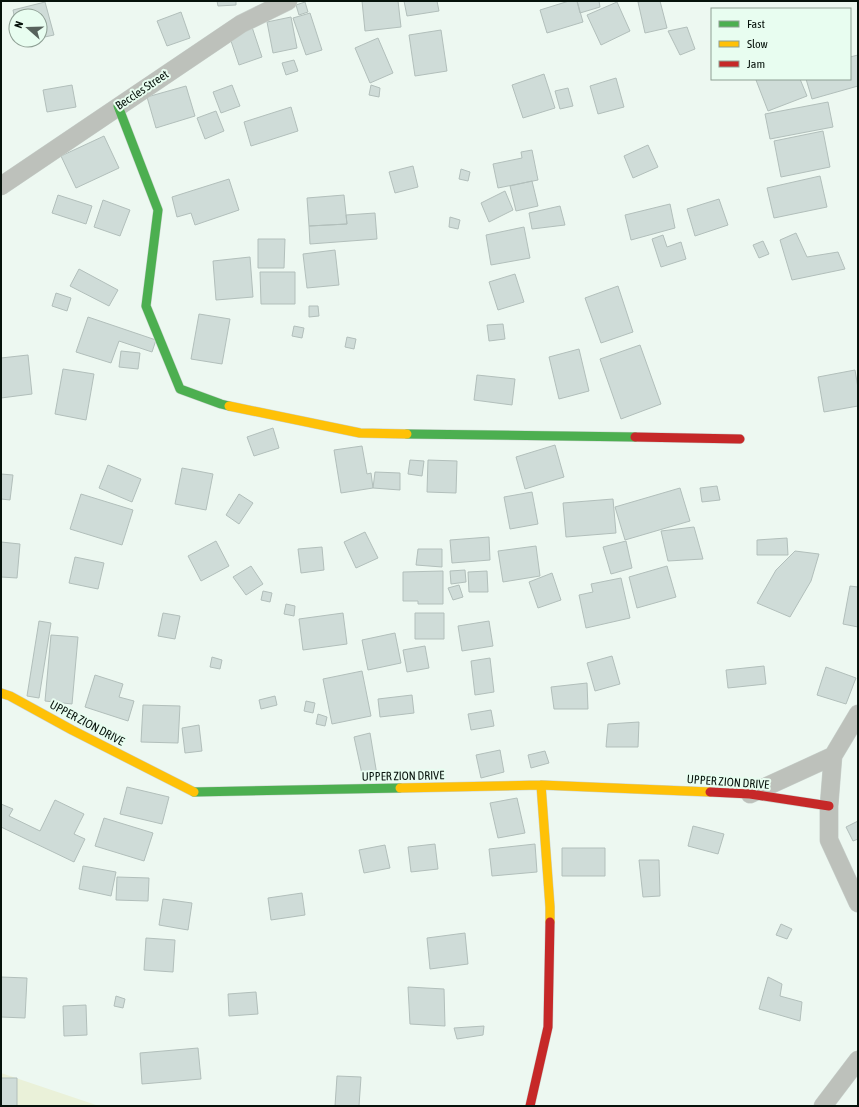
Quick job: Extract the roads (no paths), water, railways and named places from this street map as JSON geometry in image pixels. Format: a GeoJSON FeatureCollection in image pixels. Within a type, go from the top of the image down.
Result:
{"type":"FeatureCollection","features":[{"type":"Feature","properties":{"kind":"street","name":"Beccles Street"},"geometry":{"type":"LineString","coordinates":[[1,186],[241,24],[288,1]]}},
{"type":"Feature","properties":{"kind":"street"},"geometry":{"type":"LineString","coordinates":[[118,106],[158,210],[146,306],[180,389],[220,404],[360,433],[740,439]]}},
{"type":"Feature","properties":{"kind":"street","name":"UPPER ZION DRIVE"},"geometry":{"type":"LineString","coordinates":[[1,693],[10,696],[72,730],[195,792],[541,785],[750,794],[829,806]]}},
{"type":"Feature","properties":{"kind":"street"},"geometry":{"type":"LineString","coordinates":[[858,714],[833,756],[829,806],[829,840],[858,903]]}},
{"type":"Feature","properties":{"kind":"street"},"geometry":{"type":"LineString","coordinates":[[750,794],[833,756]]}},
{"type":"Feature","properties":{"kind":"street"},"geometry":{"type":"LineString","coordinates":[[530,1106],[548,1027],[550,907],[541,785]]}},
{"type":"Feature","properties":{"kind":"street"},"geometry":{"type":"LineString","coordinates":[[823,1106],[858,1060]]}}]}
